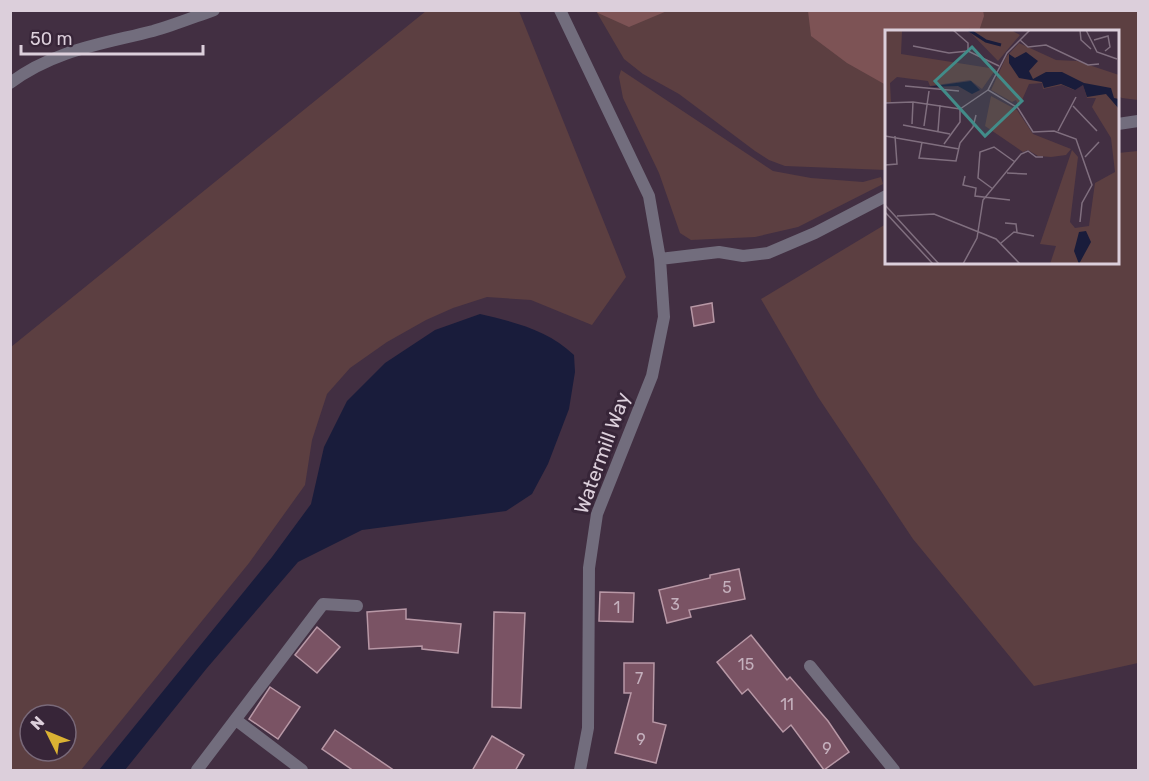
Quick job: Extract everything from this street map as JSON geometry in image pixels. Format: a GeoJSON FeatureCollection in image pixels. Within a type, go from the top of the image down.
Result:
{"type":"FeatureCollection","features":[{"type":"Feature","properties":{"kind":"street"},"geometry":{"type":"LineString","coordinates":[[11,81],[46,61],[87,46],[154,30],[214,10]]}},
{"type":"Feature","properties":{"kind":"street","name":"Watermill Way"},"geometry":{"type":"LineString","coordinates":[[560,10],[649,196],[660,259],[664,317],[652,376],[597,514],[589,568],[588,729],[580,771]]}},
{"type":"Feature","properties":{"kind":"street"},"geometry":{"type":"LineString","coordinates":[[1119,124],[1138,121]]}},
{"type":"Feature","properties":{"kind":"street"},"geometry":{"type":"LineString","coordinates":[[660,259],[718,252],[743,256],[768,253],[815,233],[885,197]]}},
{"type":"Feature","properties":{"kind":"street"},"geometry":{"type":"LineString","coordinates":[[197,771],[323,604],[357,606]]}},
{"type":"Feature","properties":{"kind":"street"},"geometry":{"type":"LineString","coordinates":[[810,666],[894,771]]}},
{"type":"Feature","properties":{"kind":"street"},"geometry":{"type":"LineString","coordinates":[[236,720],[302,771]]}},
{"type":"Feature","properties":{"kind":"shaded area"},"geometry":{"type":"Polygon","coordinates":[[[983,10],[984,16],[979,30],[885,30],[885,84],[847,63],[811,36],[808,11],[983,10]]]}},
{"type":"Feature","properties":{"kind":"shaded area"},"geometry":{"type":"Polygon","coordinates":[[[426,11],[519,11],[626,277],[592,325],[531,300],[487,297],[426,320],[387,342],[350,368],[327,394],[312,440],[305,485],[249,563],[81,770],[11,770],[11,347],[426,11]]]}},
{"type":"Feature","properties":{"kind":"shaded area"},"geometry":{"type":"Polygon","coordinates":[[[596,11],[1138,11],[1138,100],[1119,96],[1119,30],[885,30],[885,170],[785,166],[769,160],[679,94],[643,74],[624,59],[596,11]]]}},
{"type":"Feature","properties":{"kind":"shaded area"},"geometry":{"type":"Polygon","coordinates":[[[596,11],[667,11],[629,27],[596,11]]]}},
{"type":"Feature","properties":{"kind":"shaded area"},"geometry":{"type":"Polygon","coordinates":[[[621,70],[773,171],[811,178],[863,182],[881,177],[883,184],[798,227],[755,237],[691,240],[680,233],[659,173],[623,98],[619,77],[621,70]]]}},
{"type":"Feature","properties":{"kind":"shaded area"},"geometry":{"type":"Polygon","coordinates":[[[1138,151],[1138,663],[1034,686],[913,539],[818,397],[761,299],[885,225],[885,264],[1119,264],[1119,153],[1138,151]]]}},
{"type":"Feature","properties":{"kind":"water"},"geometry":{"type":"Polygon","coordinates":[[[480,314],[542,333],[574,355],[575,372],[569,409],[548,464],[532,494],[506,511],[362,530],[298,562],[207,668],[125,770],[99,770],[272,557],[311,504],[324,447],[347,401],[385,363],[435,330],[480,314]]]}},
{"type":"Feature","properties":{"kind":"building"},"geometry":{"type":"Polygon","coordinates":[[[712,303],[714,322],[694,326],[691,307],[712,303]]]}},
{"type":"Feature","properties":{"kind":"building"},"geometry":{"type":"Polygon","coordinates":[[[739,569],[745,599],[689,610],[691,617],[667,623],[659,590],[739,569]]]}},
{"type":"Feature","properties":{"kind":"building"},"geometry":{"type":"Polygon","coordinates":[[[600,592],[634,593],[633,622],[599,621],[600,592]]]}},
{"type":"Feature","properties":{"kind":"building"},"geometry":{"type":"Polygon","coordinates":[[[406,609],[406,619],[461,624],[458,653],[422,649],[422,646],[369,649],[367,612],[406,609]]]}},
{"type":"Feature","properties":{"kind":"building"},"geometry":{"type":"Polygon","coordinates":[[[494,612],[525,613],[521,708],[492,707],[494,612]]]}},
{"type":"Feature","properties":{"kind":"building"},"geometry":{"type":"Polygon","coordinates":[[[317,627],[340,647],[317,673],[295,655],[317,627]]]}},
{"type":"Feature","properties":{"kind":"building"},"geometry":{"type":"Polygon","coordinates":[[[751,635],[787,680],[790,677],[828,721],[849,752],[824,770],[791,725],[783,732],[748,689],[742,694],[717,662],[751,635]]]}},
{"type":"Feature","properties":{"kind":"building"},"geometry":{"type":"Polygon","coordinates":[[[624,663],[654,663],[653,722],[666,725],[656,763],[615,753],[631,693],[624,693],[624,663]]]}},
{"type":"Feature","properties":{"kind":"building"},"geometry":{"type":"Polygon","coordinates":[[[270,687],[300,707],[278,739],[249,719],[270,687]]]}},
{"type":"Feature","properties":{"kind":"building"},"geometry":{"type":"Polygon","coordinates":[[[335,730],[395,771],[354,771],[322,749],[335,730]]]}},
{"type":"Feature","properties":{"kind":"building"},"geometry":{"type":"Polygon","coordinates":[[[492,736],[524,755],[515,771],[472,771],[492,736]]]}}]}
